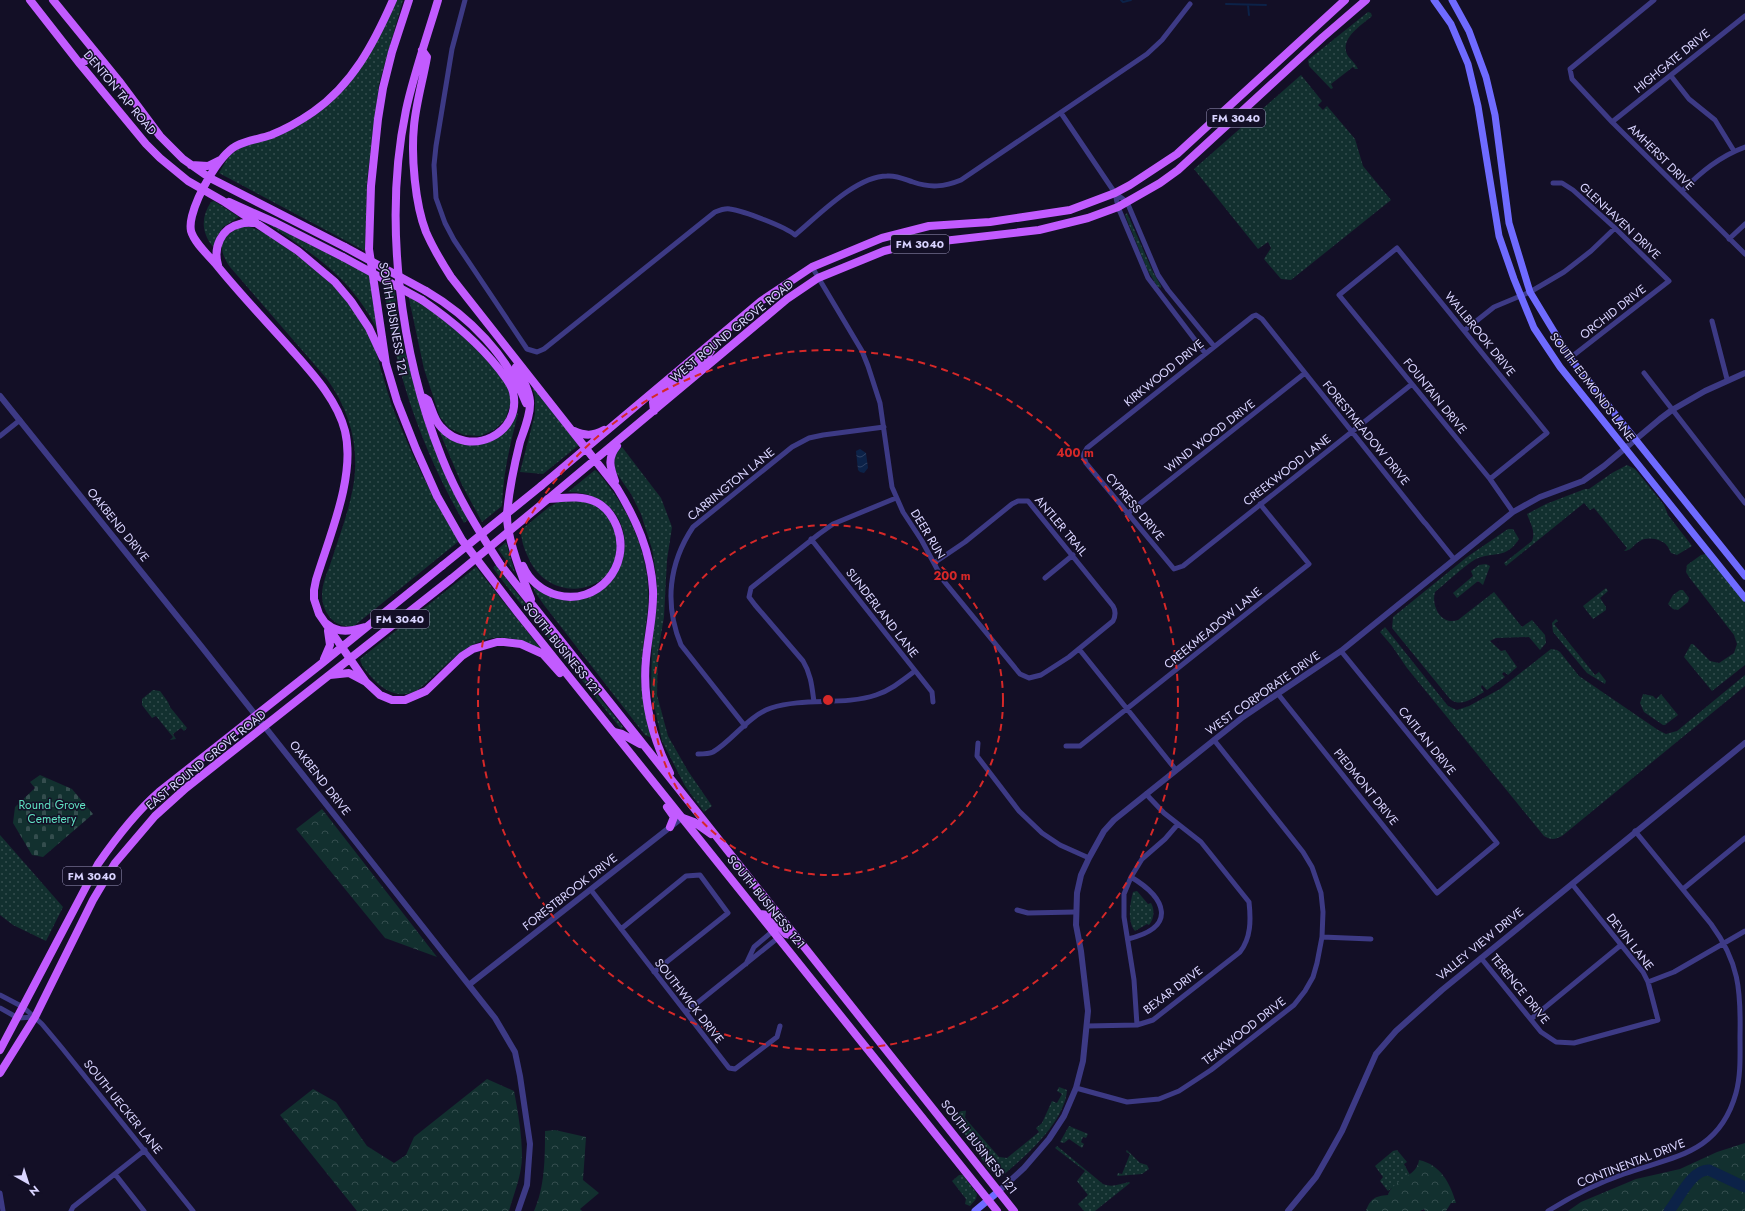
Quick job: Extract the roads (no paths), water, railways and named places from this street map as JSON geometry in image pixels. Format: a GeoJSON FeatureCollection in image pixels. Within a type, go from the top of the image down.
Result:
{"type":"FeatureCollection","features":[{"type":"Feature","properties":{"kind":"main road","name":"DENTON TAP ROAD"},"geometry":{"type":"LineString","coordinates":[[30,0],[80,64],[146,144],[160,158],[190,182],[223,201]]}},
{"type":"Feature","properties":{"kind":"main road","name":"DENTON TAP ROAD"},"geometry":{"type":"LineString","coordinates":[[53,0],[160,136],[190,165],[210,178],[345,247],[426,291],[456,310],[492,348],[515,378],[528,412]]}},
{"type":"Feature","properties":{"kind":"main road"},"geometry":{"type":"LineString","coordinates":[[193,212],[203,189],[220,160],[228,152],[237,145],[291,126],[313,112],[337,92],[365,57],[392,0]]}},
{"type":"Feature","properties":{"kind":"main road","name":"SOUTH BUSINESS 121"},"geometry":{"type":"LineString","coordinates":[[409,0],[392,52],[380,101],[371,186],[370,249],[386,364],[397,401],[428,479],[462,540],[518,613],[683,817],[997,1211]]}},
{"type":"Feature","properties":{"kind":"main road","name":"SOUTH BUSINESS 121"},"geometry":{"type":"LineString","coordinates":[[438,0],[422,50],[406,111],[396,188],[396,231],[400,292],[406,333],[421,396],[442,457],[467,509],[500,564],[643,746],[1014,1211]]}},
{"type":"Feature","properties":{"kind":"main road","name":"WEST ROUND GROVE ROAD"},"geometry":{"type":"LineString","coordinates":[[442,566],[541,486],[761,301],[812,267],[882,238],[929,226],[990,222],[1064,212],[1115,193],[1130,185],[1177,154],[1345,0]]}},
{"type":"Feature","properties":{"kind":"main road","name":"WEST ROUND GROVE ROAD"},"geometry":{"type":"LineString","coordinates":[[451,579],[596,460],[787,299],[818,278],[884,251],[908,246],[1038,230],[1088,218],[1118,207],[1160,183],[1178,170],[1323,37],[1366,0]]}},
{"type":"Feature","properties":{"kind":"main road","name":"SOUTH EDMONDS LANE"},"geometry":{"type":"LineString","coordinates":[[1434,0],[1451,24],[1468,64],[1478,106],[1498,236],[1534,328],[1550,353],[1624,449],[1745,598]]}},
{"type":"Feature","properties":{"kind":"main road","name":"SOUTH EDMONDS LANE"},"geometry":{"type":"LineString","coordinates":[[1452,0],[1469,31],[1486,77],[1495,116],[1510,229],[1530,292],[1570,358],[1745,576]]}},
{"type":"Feature","properties":{"kind":"main road"},"geometry":{"type":"LineString","coordinates":[[422,50],[427,57],[414,126],[413,165],[419,206],[426,230],[436,252],[451,277],[617,488]]}},
{"type":"Feature","properties":{"kind":"main road"},"geometry":{"type":"LineString","coordinates":[[80,64],[97,54]]}},
{"type":"Feature","properties":{"kind":"main road"},"geometry":{"type":"LineString","coordinates":[[1468,64],[1480,60]]}},
{"type":"Feature","properties":{"kind":"main road"},"geometry":{"type":"LineString","coordinates":[[190,165],[208,166],[220,160]]}},
{"type":"Feature","properties":{"kind":"main road"},"geometry":{"type":"LineString","coordinates":[[1488,169],[1501,168]]}},
{"type":"Feature","properties":{"kind":"main road"},"geometry":{"type":"LineString","coordinates":[[190,182],[194,196],[190,229],[193,236],[219,268],[319,382],[335,408],[345,431],[347,464],[345,483],[314,590],[316,607],[325,623],[366,682],[380,695],[392,700],[405,700],[426,691],[462,656],[473,649],[497,642],[521,644],[543,654],[583,702],[614,732],[622,734],[643,746]]}},
{"type":"Feature","properties":{"kind":"main road"},"geometry":{"type":"LineString","coordinates":[[223,201],[298,251],[335,282],[352,301],[369,328],[386,364]]}},
{"type":"Feature","properties":{"kind":"main road"},"geometry":{"type":"LineString","coordinates":[[223,201],[235,204],[343,257],[422,300],[451,320],[487,354],[509,381],[513,391],[514,401],[511,416],[505,426],[493,438],[475,442],[464,440],[447,433],[438,423],[428,400],[421,396]]}},
{"type":"Feature","properties":{"kind":"main road"},"geometry":{"type":"LineString","coordinates":[[219,268],[216,257],[216,247],[219,240],[227,230],[240,224],[256,223]]}},
{"type":"Feature","properties":{"kind":"main road"},"geometry":{"type":"LineString","coordinates":[[483,319],[485,328],[508,356],[526,387],[530,401],[513,472],[507,515],[510,536],[526,588],[535,608]]}},
{"type":"Feature","properties":{"kind":"main road"},"geometry":{"type":"LineString","coordinates":[[654,410],[653,402],[707,357],[719,337]]}},
{"type":"Feature","properties":{"kind":"main road"},"geometry":{"type":"LineString","coordinates":[[571,429],[582,435],[589,436],[596,434],[618,422]]}},
{"type":"Feature","properties":{"kind":"main road"},"geometry":{"type":"LineString","coordinates":[[628,433],[613,451],[609,466],[617,488],[641,533],[646,546],[653,601],[646,659],[645,685],[652,732],[661,754],[683,795]]}},
{"type":"Feature","properties":{"kind":"main road"},"geometry":{"type":"LineString","coordinates":[[510,536],[529,577],[541,588],[551,593],[561,596],[578,596],[597,590],[606,582],[617,567],[622,545],[615,521],[605,508],[589,500],[572,498],[548,499]]}},
{"type":"Feature","properties":{"kind":"main road"},"geometry":{"type":"LineString","coordinates":[[1702,544],[1713,536]]}},
{"type":"Feature","properties":{"kind":"main road","name":"EAST ROUND GROVE ROAD"},"geometry":{"type":"LineString","coordinates":[[0,1050],[98,864],[114,842],[154,797],[342,648],[442,566]]}},
{"type":"Feature","properties":{"kind":"main road","name":"EAST ROUND GROVE ROAD"},"geometry":{"type":"LineString","coordinates":[[0,1073],[35,1017],[100,888],[115,863],[129,845],[164,807],[451,579]]}},
{"type":"Feature","properties":{"kind":"main road"},"geometry":{"type":"LineString","coordinates":[[325,623],[333,629],[353,631],[365,627],[375,621]]}},
{"type":"Feature","properties":{"kind":"main road"},"geometry":{"type":"LineString","coordinates":[[321,664],[328,654],[331,639],[325,623]]}},
{"type":"Feature","properties":{"kind":"main road"},"geometry":{"type":"LineString","coordinates":[[329,675],[349,673],[366,682]]}},
{"type":"Feature","properties":{"kind":"main road"},"geometry":{"type":"LineString","coordinates":[[664,795],[664,803],[674,817],[670,827]]}},
{"type":"Feature","properties":{"kind":"main road"},"geometry":{"type":"LineString","coordinates":[[683,817],[694,822],[717,837]]}},
{"type":"Feature","properties":{"kind":"main road"},"geometry":{"type":"LineString","coordinates":[[760,914],[769,914],[786,934],[790,935],[793,933]]}},
{"type":"Feature","properties":{"kind":"main road"},"geometry":{"type":"LineString","coordinates":[[887,1074],[898,1065]]}},
{"type":"Feature","properties":{"kind":"main road"},"geometry":{"type":"LineString","coordinates":[[975,1211],[999,1191]]}},
{"type":"Feature","properties":{"kind":"street"},"geometry":{"type":"LineString","coordinates":[[465,0],[451,55],[435,150],[434,181],[436,198],[445,223],[454,240],[528,349],[534,352],[544,349],[715,212],[725,209],[738,211],[784,228],[795,235],[862,182],[878,177],[892,176],[926,186],[951,184],[970,174],[1147,54],[1162,40],[1190,4]]}},
{"type":"Feature","properties":{"kind":"street","name":"AMHERST DRIVE"},"geometry":{"type":"LineString","coordinates":[[1654,0],[1570,69],[1572,79],[1612,122],[1745,254]]}},
{"type":"Feature","properties":{"kind":"street","name":"HIGHGATE DRIVE"},"geometry":{"type":"LineString","coordinates":[[1612,122],[1745,16]]}},
{"type":"Feature","properties":{"kind":"street"},"geometry":{"type":"LineString","coordinates":[[1671,76],[1689,99],[1716,120],[1734,151]]}},
{"type":"Feature","properties":{"kind":"street"},"geometry":{"type":"LineString","coordinates":[[1060,113],[1115,193],[1127,202],[1158,275],[1168,290],[1214,346]]}},
{"type":"Feature","properties":{"kind":"street"},"geometry":{"type":"LineString","coordinates":[[1682,191],[1712,164],[1734,151],[1745,147]]}},
{"type":"Feature","properties":{"kind":"street","name":"GLENHAVEN DRIVE"},"geometry":{"type":"LineString","coordinates":[[1553,183],[1562,183],[1573,190],[1615,228],[1669,281]]}},
{"type":"Feature","properties":{"kind":"street"},"geometry":{"type":"LineString","coordinates":[[1115,193],[1118,207],[1148,278],[1205,353]]}},
{"type":"Feature","properties":{"kind":"street"},"geometry":{"type":"LineString","coordinates":[[1729,239],[1745,224]]}},
{"type":"Feature","properties":{"kind":"street"},"geometry":{"type":"LineString","coordinates":[[1465,330],[1494,307],[1530,292],[1564,272],[1591,251],[1615,228]]}},
{"type":"Feature","properties":{"kind":"street","name":"FOUNTAIN DRIVE"},"geometry":{"type":"LineString","coordinates":[[1397,248],[1339,295],[1490,479],[1513,512]]}},
{"type":"Feature","properties":{"kind":"street","name":"WALLBROOK DRIVE"},"geometry":{"type":"LineString","coordinates":[[1397,248],[1547,433],[1490,479]]}},
{"type":"Feature","properties":{"kind":"street","name":"DEER RUN"},"geometry":{"type":"LineString","coordinates":[[812,267],[862,351],[880,403],[888,468],[896,498],[943,580],[1020,674],[1025,678],[1035,678],[1041,675],[1079,649]]}},
{"type":"Feature","properties":{"kind":"street","name":"ORCHID DRIVE"},"geometry":{"type":"LineString","coordinates":[[1570,358],[1669,281]]}},
{"type":"Feature","properties":{"kind":"street","name":"KIRKWOOD DRIVE"},"geometry":{"type":"LineString","coordinates":[[1084,455],[1087,448],[1253,316],[1258,316],[1262,319]]}},
{"type":"Feature","properties":{"kind":"street","name":"FORESTMEADOW DRIVE"},"geometry":{"type":"LineString","coordinates":[[1262,319],[1454,559]]}},
{"type":"Feature","properties":{"kind":"street"},"geometry":{"type":"LineString","coordinates":[[1712,321],[1727,379]]}},
{"type":"Feature","properties":{"kind":"street","name":"WIND WOOD DRIVE"},"geometry":{"type":"LineString","coordinates":[[1127,514],[1305,373]]}},
{"type":"Feature","properties":{"kind":"street"},"geometry":{"type":"LineString","coordinates":[[1644,373],[1745,503]]}},
{"type":"Feature","properties":{"kind":"street","name":"WEST CORPORATE DRIVE"},"geometry":{"type":"LineString","coordinates":[[999,1191],[1024,1168],[1049,1139],[1064,1116],[1076,1088],[1083,1061],[1087,1026],[1086,990],[1075,912],[1077,893],[1082,875],[1097,842],[1114,820],[1243,717],[1341,651],[1513,512],[1540,497],[1583,481],[1672,410],[1727,379],[1745,373]]}},
{"type":"Feature","properties":{"kind":"street","name":"CREEKWOOD LANE"},"geometry":{"type":"LineString","coordinates":[[1174,569],[1183,566],[1412,384]]}},
{"type":"Feature","properties":{"kind":"street","name":"OAKBEND DRIVE"},"geometry":{"type":"LineString","coordinates":[[0,396],[265,726],[470,984],[503,1029],[515,1052],[530,1144],[526,1185],[518,1211]]}},
{"type":"Feature","properties":{"kind":"street"},"geometry":{"type":"LineString","coordinates":[[0,436],[20,420]]}},
{"type":"Feature","properties":{"kind":"street","name":"CARRINGTON LANE"},"geometry":{"type":"LineString","coordinates":[[745,726],[681,645],[674,630],[671,613],[673,568],[683,541],[693,527],[792,447],[809,438],[884,427]]}},
{"type":"Feature","properties":{"kind":"street","name":"CYPRESS DRIVE"},"geometry":{"type":"LineString","coordinates":[[1084,455],[1086,463],[1174,569]]}},
{"type":"Feature","properties":{"kind":"street"},"geometry":{"type":"LineString","coordinates":[[814,702],[811,677],[807,668],[803,661],[749,597],[751,588],[811,539],[833,524],[896,498]]}},
{"type":"Feature","properties":{"kind":"street","name":"ANTLER TRAIL"},"geometry":{"type":"LineString","coordinates":[[934,563],[965,542],[1012,504],[1023,500],[1028,501],[1033,505],[1113,606],[1116,614],[1113,621],[1079,649]]}},
{"type":"Feature","properties":{"kind":"street","name":"CREEKMEADOW LANE"},"geometry":{"type":"LineString","coordinates":[[1066,746],[1080,746],[1308,564],[1260,504]]}},
{"type":"Feature","properties":{"kind":"street","name":"SUNDERLAND LANE"},"geometry":{"type":"LineString","coordinates":[[811,539],[932,692],[933,702]]}},
{"type":"Feature","properties":{"kind":"street"},"geometry":{"type":"LineString","coordinates":[[1045,578],[1073,555]]}},
{"type":"Feature","properties":{"kind":"street"},"geometry":{"type":"LineString","coordinates":[[1079,649],[1176,770]]}},
{"type":"Feature","properties":{"kind":"street","name":"CAITLAN DRIVE"},"geometry":{"type":"LineString","coordinates":[[1341,651],[1497,843],[1437,893]]}},
{"type":"Feature","properties":{"kind":"street"},"geometry":{"type":"LineString","coordinates":[[698,754],[712,753],[770,708],[814,702],[857,699],[876,695],[893,687],[916,671]]}},
{"type":"Feature","properties":{"kind":"street","name":"PIEDMONT DRIVE"},"geometry":{"type":"LineString","coordinates":[[1278,694],[1437,893]]}},
{"type":"Feature","properties":{"kind":"street","name":"TEAKWOOD DRIVE"},"geometry":{"type":"LineString","coordinates":[[1076,1088],[1127,1102],[1159,1099],[1179,1091],[1220,1062],[1294,1005],[1305,991],[1312,977],[1322,937],[1323,912],[1321,893],[1312,867],[1214,740]]}},
{"type":"Feature","properties":{"kind":"street"},"geometry":{"type":"LineString","coordinates":[[978,743],[977,756],[1020,811],[1042,833],[1060,845],[1089,858]]}},
{"type":"Feature","properties":{"kind":"street","name":"VALLEY VIEW DRIVE"},"geometry":{"type":"LineString","coordinates":[[1288,1211],[1316,1177],[1328,1156],[1342,1131],[1367,1072],[1376,1054],[1384,1043],[1410,1017],[1635,831],[1745,743]]}},
{"type":"Feature","properties":{"kind":"street","name":"BEXAR DRIVE"},"geometry":{"type":"LineString","coordinates":[[1087,1026],[1137,1025],[1153,1020],[1240,952],[1246,944],[1249,930],[1249,902],[1201,842],[1164,813],[1146,794]]}},
{"type":"Feature","properties":{"kind":"street","name":"FORESTBROOK DRIVE"},"geometry":{"type":"LineString","coordinates":[[470,984],[683,817]]}},
{"type":"Feature","properties":{"kind":"street"},"geometry":{"type":"LineString","coordinates":[[1137,1025],[1134,980],[1124,917],[1124,894],[1131,877],[1142,859],[1165,839],[1178,824]]}},
{"type":"Feature","properties":{"kind":"street","name":"CONTINENTAL DRIVE"},"geometry":{"type":"LineString","coordinates":[[1548,1211],[1570,1198],[1611,1178],[1688,1153],[1710,1137],[1725,1119],[1734,1099],[1739,1079],[1741,1005],[1736,971],[1724,944],[1711,924],[1635,831]]}},
{"type":"Feature","properties":{"kind":"street"},"geometry":{"type":"LineString","coordinates":[[1682,889],[1745,838]]}},
{"type":"Feature","properties":{"kind":"street"},"geometry":{"type":"LineString","coordinates":[[621,929],[686,876],[700,875],[728,913],[654,972]]}},
{"type":"Feature","properties":{"kind":"street"},"geometry":{"type":"LineString","coordinates":[[1128,940],[1152,931],[1159,922],[1161,913],[1160,904],[1155,896],[1146,886],[1131,877]]}},
{"type":"Feature","properties":{"kind":"street","name":"DEVIN LANE"},"geometry":{"type":"LineString","coordinates":[[1572,884],[1643,972],[1648,982],[1658,1020]]}},
{"type":"Feature","properties":{"kind":"street","name":"SOUTHWICK DRIVE"},"geometry":{"type":"LineString","coordinates":[[590,890],[729,1068],[735,1069],[777,1037],[780,1026]]}},
{"type":"Feature","properties":{"kind":"street"},"geometry":{"type":"LineString","coordinates":[[1018,910],[1028,913],[1075,912]]}},
{"type":"Feature","properties":{"kind":"street"},"geometry":{"type":"LineString","coordinates":[[1648,982],[1674,972],[1745,931]]}},
{"type":"Feature","properties":{"kind":"street"},"geometry":{"type":"LineString","coordinates":[[746,965],[754,947],[776,934]]}},
{"type":"Feature","properties":{"kind":"street"},"geometry":{"type":"LineString","coordinates":[[686,1012],[746,965],[776,934]]}},
{"type":"Feature","properties":{"kind":"street"},"geometry":{"type":"LineString","coordinates":[[1322,937],[1370,939]]}},
{"type":"Feature","properties":{"kind":"street"},"geometry":{"type":"LineString","coordinates":[[1531,1019],[1621,945]]}},
{"type":"Feature","properties":{"kind":"street","name":"TERENCE DRIVE"},"geometry":{"type":"LineString","coordinates":[[1481,958],[1548,1038],[1565,1043],[1574,1042],[1658,1020]]}},
{"type":"Feature","properties":{"kind":"street","name":"SOUTH UECKER LANE"},"geometry":{"type":"LineString","coordinates":[[0,995],[23,1007],[35,1017],[62,1048],[193,1211]]}},
{"type":"Feature","properties":{"kind":"street"},"geometry":{"type":"LineString","coordinates":[[0,1008],[18,1018],[35,1017]]}},
{"type":"Feature","properties":{"kind":"street"},"geometry":{"type":"LineString","coordinates":[[71,1211],[73,1207],[145,1150]]}},
{"type":"Feature","properties":{"kind":"street"},"geometry":{"type":"LineString","coordinates":[[115,1174],[144,1211]]}},
{"type":"Feature","properties":{"kind":"street"},"geometry":{"type":"LineString","coordinates":[[0,1193],[3,1211]]}},
{"type":"Feature","properties":{"kind":"water"},"geometry":{"type":"Polygon","coordinates":[[[860,449],[866,453],[868,468],[864,473],[858,470],[856,451],[860,449]]]}},
{"type":"Feature","properties":{"kind":"waterway"},"geometry":{"type":"LineString","coordinates":[[1121,0],[1123,2],[1131,0]]}},
{"type":"Feature","properties":{"kind":"waterway"},"geometry":{"type":"LineString","coordinates":[[1226,4],[1266,5]]}},
{"type":"Feature","properties":{"kind":"waterway"},"geometry":{"type":"LineString","coordinates":[[1248,5],[1249,15]]}},
{"type":"Feature","properties":{"kind":"waterway"},"geometry":{"type":"LineString","coordinates":[[1669,1211],[1686,1186],[1697,1174],[1703,1171],[1709,1170],[1745,1187]]}},
{"type":"Feature","properties":{"kind":"park label","name":"Round Grove Cemetery"},"geometry":{"type":"Point","coordinates":[52,812]}}]}
